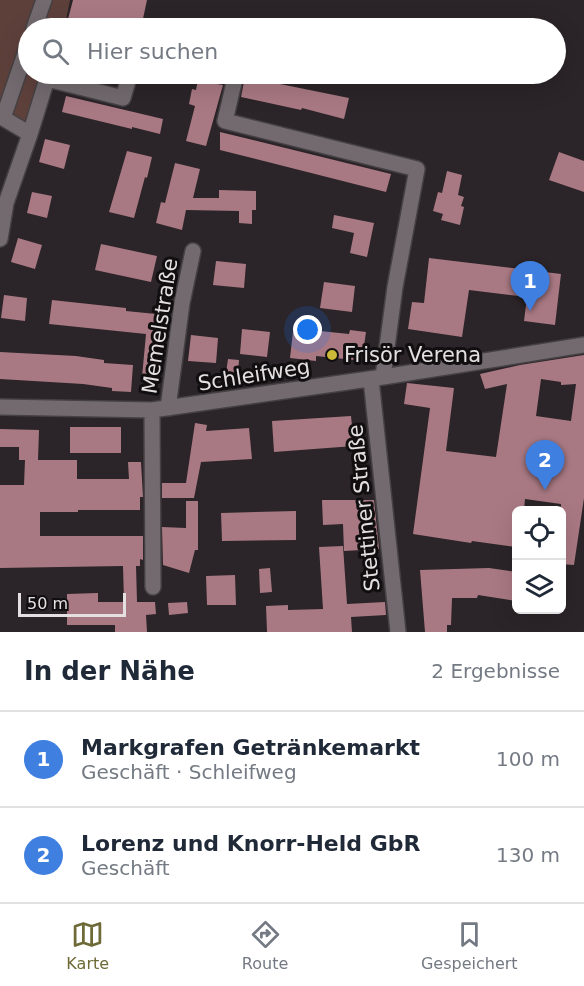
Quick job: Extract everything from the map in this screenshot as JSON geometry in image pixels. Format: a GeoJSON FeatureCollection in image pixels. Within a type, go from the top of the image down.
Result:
{"type":"FeatureCollection","features":[{"type":"Feature","properties":{"kind":"street"},"geometry":{"type":"LineString","coordinates":[[38,18],[44,0]]}},
{"type":"Feature","properties":{"kind":"street"},"geometry":{"type":"LineString","coordinates":[[18,74],[3,118],[30,134]]}},
{"type":"Feature","properties":{"kind":"street"},"geometry":{"type":"LineString","coordinates":[[0,239],[3,202],[30,134],[45,84]]}},
{"type":"Feature","properties":{"kind":"street"},"geometry":{"type":"LineString","coordinates":[[67,84],[123,98],[127,84]]}},
{"type":"Feature","properties":{"kind":"street","name":"Stettiner Straße"},"geometry":{"type":"LineString","coordinates":[[234,84],[225,121],[417,169],[377,378],[398,632]]}},
{"type":"Feature","properties":{"kind":"street","name":"Memelstraße"},"geometry":{"type":"LineString","coordinates":[[153,586],[160,409],[193,251]]}},
{"type":"Feature","properties":{"kind":"street","name":"Schleifweg"},"geometry":{"type":"LineString","coordinates":[[0,407],[160,409],[584,345]]}},
{"type":"Feature","properties":{"kind":"shaded area"},"geometry":{"type":"Polygon","coordinates":[[[0,0],[70,0],[66,18],[18,18],[18,84],[38,84],[23,129],[0,124],[0,0]]]}},
{"type":"Feature","properties":{"kind":"building"},"geometry":{"type":"Polygon","coordinates":[[[73,0],[147,0],[143,18],[68,18],[73,0]]]}},
{"type":"Feature","properties":{"kind":"building"},"geometry":{"type":"Polygon","coordinates":[[[197,84],[223,85],[206,146],[186,141],[195,106],[189,104],[192,89],[196,90],[197,84]]]}},
{"type":"Feature","properties":{"kind":"building"},"geometry":{"type":"Polygon","coordinates":[[[244,84],[280,84],[349,98],[344,119],[302,108],[301,110],[241,97],[244,84]]]}},
{"type":"Feature","properties":{"kind":"building"},"geometry":{"type":"Polygon","coordinates":[[[66,96],[163,119],[160,134],[62,112],[66,96]]]}},
{"type":"Feature","properties":{"kind":"building"},"geometry":{"type":"Polygon","coordinates":[[[220,132],[391,174],[386,192],[220,150],[220,132]]]}},
{"type":"Feature","properties":{"kind":"building"},"geometry":{"type":"Polygon","coordinates":[[[45,139],[70,145],[64,169],[39,162],[45,139]]]}},
{"type":"Feature","properties":{"kind":"building"},"geometry":{"type":"Polygon","coordinates":[[[127,151],[152,157],[134,218],[109,212],[127,151]]]}},
{"type":"Feature","properties":{"kind":"building"},"geometry":{"type":"Polygon","coordinates":[[[559,152],[584,161],[584,192],[549,180],[559,152]]]}},
{"type":"Feature","properties":{"kind":"building"},"geometry":{"type":"Polygon","coordinates":[[[175,163],[200,169],[193,198],[219,198],[219,190],[256,191],[256,210],[252,210],[252,224],[239,223],[239,211],[186,210],[182,230],[156,223],[161,202],[165,203],[175,163]]]}},
{"type":"Feature","properties":{"kind":"building"},"geometry":{"type":"Polygon","coordinates":[[[447,171],[462,175],[458,195],[464,197],[461,206],[464,207],[460,225],[441,220],[443,214],[433,211],[438,192],[442,193],[447,171]]]}},
{"type":"Feature","properties":{"kind":"building"},"geometry":{"type":"Polygon","coordinates":[[[32,192],[52,196],[47,218],[27,213],[32,192]]]}},
{"type":"Feature","properties":{"kind":"building"},"geometry":{"type":"Polygon","coordinates":[[[334,215],[374,223],[367,257],[350,253],[354,233],[332,228],[334,215]]]}},
{"type":"Feature","properties":{"kind":"building"},"geometry":{"type":"Polygon","coordinates":[[[18,238],[42,245],[35,269],[11,262],[18,238]]]}},
{"type":"Feature","properties":{"kind":"building"},"geometry":{"type":"Polygon","coordinates":[[[101,244],[157,256],[151,282],[95,270],[101,244]]]}},
{"type":"Feature","properties":{"kind":"building"},"geometry":{"type":"Polygon","coordinates":[[[429,258],[561,274],[555,325],[524,321],[527,297],[469,290],[462,337],[408,329],[412,302],[424,303],[429,258]]]}},
{"type":"Feature","properties":{"kind":"building"},"geometry":{"type":"Polygon","coordinates":[[[216,261],[246,264],[244,288],[213,285],[216,261]]]}},
{"type":"Feature","properties":{"kind":"building"},"geometry":{"type":"Polygon","coordinates":[[[324,282],[355,286],[352,312],[320,308],[324,282]]]}},
{"type":"Feature","properties":{"kind":"building"},"geometry":{"type":"Polygon","coordinates":[[[4,295],[27,298],[25,321],[1,318],[4,295]]]}},
{"type":"Feature","properties":{"kind":"building"},"geometry":{"type":"Polygon","coordinates":[[[52,300],[166,315],[164,335],[158,335],[153,378],[142,377],[146,334],[49,324],[52,300]]]}},
{"type":"Feature","properties":{"kind":"building"},"geometry":{"type":"Polygon","coordinates":[[[242,329],[270,332],[267,357],[240,354],[242,329]]]}},
{"type":"Feature","properties":{"kind":"building"},"geometry":{"type":"Polygon","coordinates":[[[350,330],[366,332],[363,353],[355,352],[354,360],[316,356],[316,361],[290,358],[293,332],[320,335],[320,331],[349,334],[350,330]]]}},
{"type":"Feature","properties":{"kind":"building"},"geometry":{"type":"Polygon","coordinates":[[[191,335],[218,338],[216,363],[188,361],[191,335]]]}},
{"type":"Feature","properties":{"kind":"building"},"geometry":{"type":"Polygon","coordinates":[[[0,352],[76,356],[104,360],[104,363],[133,365],[131,392],[112,391],[112,388],[83,384],[0,379],[0,352]]]}},
{"type":"Feature","properties":{"kind":"building"},"geometry":{"type":"Polygon","coordinates":[[[584,355],[584,498],[574,565],[566,564],[566,506],[561,506],[561,504],[525,499],[524,506],[512,506],[512,546],[413,534],[430,408],[404,404],[407,383],[454,388],[446,451],[496,457],[507,384],[485,389],[480,374],[584,355]],[[541,379],[536,416],[571,421],[576,384],[561,385],[561,382],[541,379]]]}},
{"type":"Feature","properties":{"kind":"building"},"geometry":{"type":"Polygon","coordinates":[[[228,359],[239,360],[238,375],[226,373],[228,359]]]}},
{"type":"Feature","properties":{"kind":"building"},"geometry":{"type":"Polygon","coordinates":[[[351,416],[354,446],[274,452],[272,421],[351,416]]]}},
{"type":"Feature","properties":{"kind":"building"},"geometry":{"type":"Polygon","coordinates":[[[195,423],[207,425],[206,431],[249,428],[252,459],[201,462],[194,498],[162,498],[162,483],[186,483],[195,423]]]}},
{"type":"Feature","properties":{"kind":"building"},"geometry":{"type":"Polygon","coordinates":[[[70,427],[121,427],[121,453],[70,453],[70,427]]]}},
{"type":"Feature","properties":{"kind":"building"},"geometry":{"type":"Polygon","coordinates":[[[0,429],[39,430],[38,460],[77,460],[77,479],[129,479],[128,462],[141,462],[143,497],[140,497],[140,510],[40,512],[40,536],[143,536],[143,560],[140,559],[140,566],[136,566],[137,602],[155,602],[156,614],[146,615],[147,632],[115,632],[115,625],[67,625],[67,594],[98,593],[98,602],[124,602],[123,566],[0,568],[0,485],[24,485],[25,460],[19,460],[19,447],[0,447],[0,429]]]}},
{"type":"Feature","properties":{"kind":"building"},"geometry":{"type":"Polygon","coordinates":[[[322,500],[374,500],[379,549],[344,551],[343,524],[323,525],[322,500]]]}},
{"type":"Feature","properties":{"kind":"building"},"geometry":{"type":"Polygon","coordinates":[[[186,501],[198,501],[198,550],[195,550],[189,573],[163,565],[162,527],[186,528],[186,501]]]}},
{"type":"Feature","properties":{"kind":"building"},"geometry":{"type":"Polygon","coordinates":[[[296,511],[296,540],[222,541],[221,513],[296,511]]]}},
{"type":"Feature","properties":{"kind":"building"},"geometry":{"type":"Polygon","coordinates":[[[343,546],[347,604],[385,602],[386,615],[351,617],[352,632],[267,632],[266,606],[288,605],[288,610],[323,609],[319,547],[343,546]]]}},
{"type":"Feature","properties":{"kind":"building"},"geometry":{"type":"Polygon","coordinates":[[[270,568],[272,592],[260,593],[259,569],[270,568]]]}},
{"type":"Feature","properties":{"kind":"building"},"geometry":{"type":"Polygon","coordinates":[[[489,568],[512,571],[512,600],[478,595],[477,598],[452,598],[451,625],[447,625],[447,632],[425,632],[420,570],[489,568]]]}},
{"type":"Feature","properties":{"kind":"building"},"geometry":{"type":"Polygon","coordinates":[[[235,575],[236,605],[207,605],[206,576],[235,575]]]}},
{"type":"Feature","properties":{"kind":"building"},"geometry":{"type":"Polygon","coordinates":[[[187,602],[188,613],[169,615],[168,603],[187,602]]]}},
{"type":"Feature","properties":{"kind":"place","name":"Markgrafen Getränkemarkt"},"geometry":{"type":"Point","coordinates":[530,311]}},
{"type":"Feature","properties":{"kind":"place","name":"Frisör Verena"},"geometry":{"type":"Point","coordinates":[332,355]}},
{"type":"Feature","properties":{"kind":"place","name":"Lorenz und Knorr-Held GbR"},"geometry":{"type":"Point","coordinates":[545,490]}}]}
